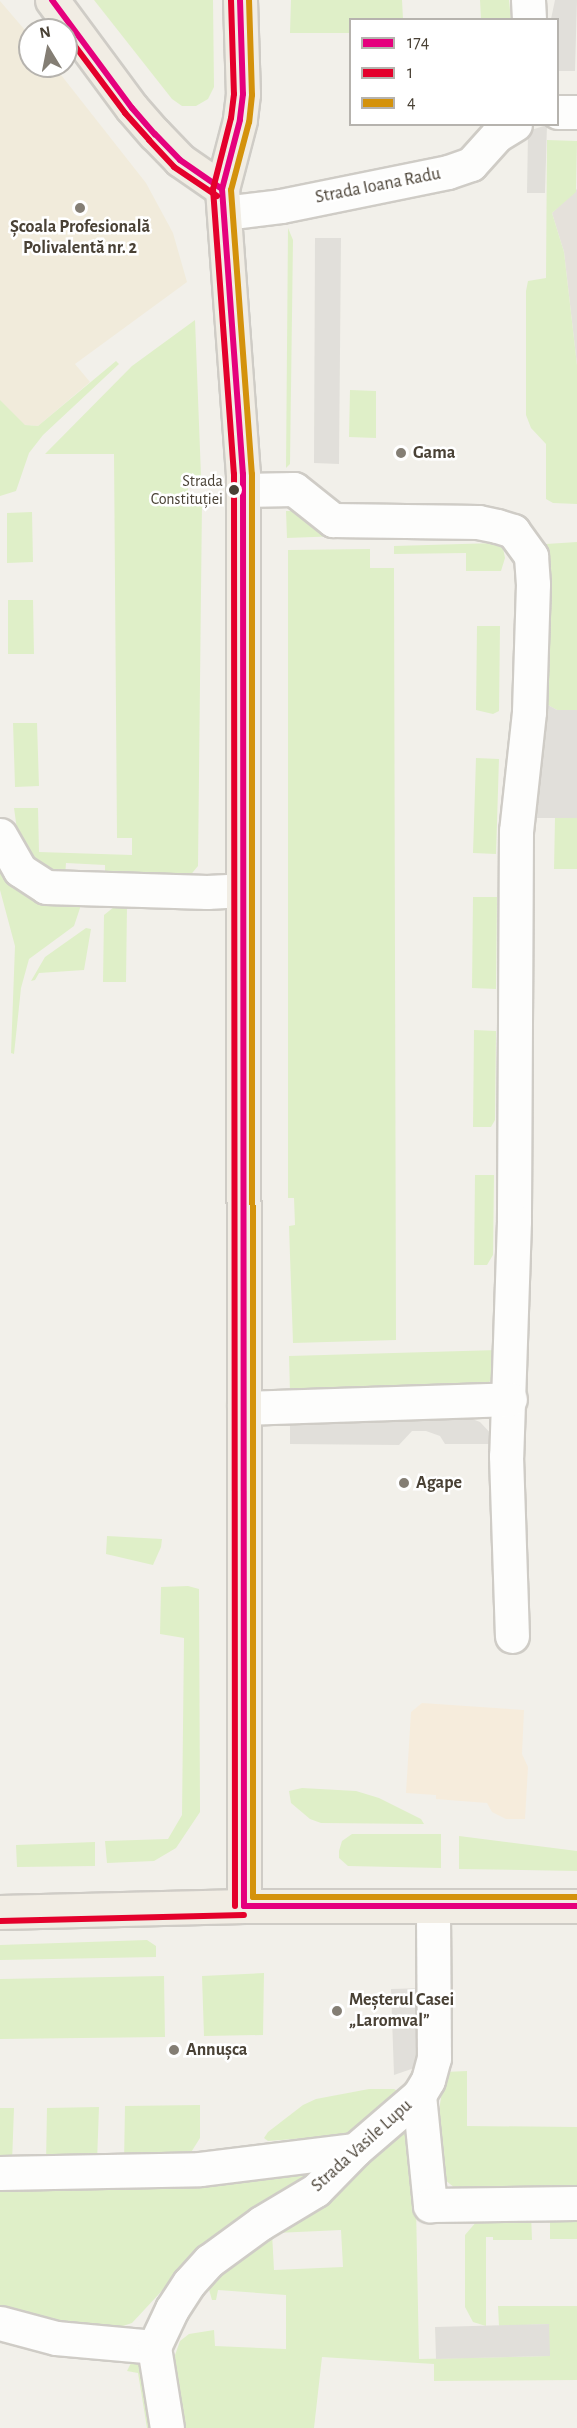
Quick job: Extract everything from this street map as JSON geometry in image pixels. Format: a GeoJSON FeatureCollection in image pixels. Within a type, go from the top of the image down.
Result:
{"type":"FeatureCollection","features":[{"type":"Feature","properties":{"kind":"main road"},"geometry":{"type":"LineString","coordinates":[[52,0],[132,108],[223,201]]}},
{"type":"Feature","properties":{"kind":"main road"},"geometry":{"type":"LineString","coordinates":[[240,0],[243,94],[240,120],[223,201],[243,490],[244,1906]]}},
{"type":"Feature","properties":{"kind":"main road"},"geometry":{"type":"LineString","coordinates":[[0,1912],[244,1906],[577,1905]]}},
{"type":"Feature","properties":{"kind":"street"},"geometry":{"type":"LineString","coordinates":[[528,0],[529,18]]}},
{"type":"Feature","properties":{"kind":"street"},"geometry":{"type":"LineString","coordinates":[[559,112],[577,112]]}},
{"type":"Feature","properties":{"kind":"street","name":"Strada Ioana Radu"},"geometry":{"type":"LineString","coordinates":[[223,201],[281,206],[448,172],[471,164],[497,135],[513,126]]}},
{"type":"Feature","properties":{"kind":"street"},"geometry":{"type":"LineString","coordinates":[[243,490],[294,489],[333,520],[478,522],[498,526],[513,531],[531,556],[533,584],[529,712],[516,831],[514,1187],[507,1511],[512,1636]]}},
{"type":"Feature","properties":{"kind":"street"},"geometry":{"type":"LineString","coordinates":[[0,835],[20,870],[46,887],[196,892],[243,890]]}},
{"type":"Feature","properties":{"kind":"street"},"geometry":{"type":"LineString","coordinates":[[244,1408],[510,1399]]}},
{"type":"Feature","properties":{"kind":"street","name":"Strada Vasile Lupu"},"geometry":{"type":"LineString","coordinates":[[154,2347],[172,2308],[209,2261],[261,2223],[316,2190],[355,2150],[419,2096],[428,2080],[434,2058],[433,1906]]}},
{"type":"Feature","properties":{"kind":"street"},"geometry":{"type":"LineString","coordinates":[[419,2096],[430,2205],[577,2203]]}},
{"type":"Feature","properties":{"kind":"street"},"geometry":{"type":"LineString","coordinates":[[0,2173],[200,2169],[355,2150]]}},
{"type":"Feature","properties":{"kind":"street"},"geometry":{"type":"LineString","coordinates":[[0,2324],[56,2338],[154,2347],[166,2428]]}},
{"type":"Feature","properties":{"kind":"shaded area"},"geometry":{"type":"Polygon","coordinates":[[[555,0],[577,0],[575,71],[559,71],[559,18],[551,18],[555,0]]]}},
{"type":"Feature","properties":{"kind":"shaded area","name":"Școala Profesională Polivalentă nr. 2"},"geometry":{"type":"Polygon","coordinates":[[[0,1],[18,22],[18,78],[63,78],[146,183],[173,233],[187,282],[75,364],[90,382],[38,426],[25,425],[0,409],[0,1]]]}},
{"type":"Feature","properties":{"kind":"shaded area"},"geometry":{"type":"Polygon","coordinates":[[[547,126],[545,193],[527,193],[528,131],[547,126]]]}},
{"type":"Feature","properties":{"kind":"shaded area"},"geometry":{"type":"Polygon","coordinates":[[[577,189],[577,365],[564,252],[552,213],[577,189]]]}},
{"type":"Feature","properties":{"kind":"shaded area"},"geometry":{"type":"Polygon","coordinates":[[[315,238],[341,238],[339,464],[314,463],[315,238]]]}},
{"type":"Feature","properties":{"kind":"shaded area"},"geometry":{"type":"Polygon","coordinates":[[[546,704],[557,710],[577,710],[577,818],[529,818],[531,762],[546,704]]]}},
{"type":"Feature","properties":{"kind":"shaded area"},"geometry":{"type":"Polygon","coordinates":[[[462,1415],[480,1422],[496,1439],[497,1444],[445,1444],[440,1436],[426,1431],[412,1431],[399,1445],[290,1444],[290,1424],[302,1417],[462,1415]]]}},
{"type":"Feature","properties":{"kind":"shaded area"},"geometry":{"type":"Polygon","coordinates":[[[422,1703],[524,1710],[522,1754],[528,1767],[525,1819],[506,1819],[492,1812],[487,1803],[436,1799],[436,1795],[406,1793],[411,1712],[422,1703]]]}},
{"type":"Feature","properties":{"kind":"shaded area"},"geometry":{"type":"Polygon","coordinates":[[[425,1988],[423,2065],[394,2075],[391,1989],[425,1988]]]}},
{"type":"Feature","properties":{"kind":"shaded area"},"geometry":{"type":"Polygon","coordinates":[[[549,2324],[550,2356],[436,2359],[435,2327],[549,2324]]]}},
{"type":"Feature","properties":{"kind":"green space"},"geometry":{"type":"Polygon","coordinates":[[[94,0],[213,0],[214,87],[208,99],[196,106],[182,106],[172,99],[94,0]]]}},
{"type":"Feature","properties":{"kind":"green space"},"geometry":{"type":"Polygon","coordinates":[[[291,0],[402,0],[403,18],[349,18],[349,33],[290,33],[291,0]]]}},
{"type":"Feature","properties":{"kind":"green space"},"geometry":{"type":"Polygon","coordinates":[[[480,0],[509,0],[511,18],[481,18],[480,0]]]}},
{"type":"Feature","properties":{"kind":"green space"},"geometry":{"type":"Polygon","coordinates":[[[547,140],[577,141],[576,192],[552,213],[564,252],[577,365],[577,504],[553,503],[546,499],[546,444],[531,428],[526,415],[526,291],[528,281],[546,278],[547,140]]]}},
{"type":"Feature","properties":{"kind":"green space"},"geometry":{"type":"Polygon","coordinates":[[[288,228],[293,240],[290,464],[286,468],[288,228]]]}},
{"type":"Feature","properties":{"kind":"green space"},"geometry":{"type":"Polygon","coordinates":[[[195,320],[201,476],[188,477],[188,503],[202,502],[198,866],[188,878],[105,879],[105,865],[66,863],[65,877],[57,876],[30,857],[18,837],[14,808],[38,808],[39,852],[132,855],[132,838],[117,838],[114,454],[45,454],[132,366],[195,320]]]}},
{"type":"Feature","properties":{"kind":"green space"},"geometry":{"type":"Polygon","coordinates":[[[116,361],[119,364],[43,435],[29,453],[16,491],[0,496],[0,400],[25,425],[38,426],[116,361]]]}},
{"type":"Feature","properties":{"kind":"green space"},"geometry":{"type":"Polygon","coordinates":[[[350,390],[376,391],[376,438],[349,437],[350,390]]]}},
{"type":"Feature","properties":{"kind":"green space"},"geometry":{"type":"Polygon","coordinates":[[[286,511],[293,511],[340,536],[287,538],[286,511]]]}},
{"type":"Feature","properties":{"kind":"green space"},"geometry":{"type":"Polygon","coordinates":[[[32,512],[33,562],[7,563],[7,513],[32,512]]]}},
{"type":"Feature","properties":{"kind":"green space"},"geometry":{"type":"Polygon","coordinates":[[[577,542],[577,710],[557,710],[546,704],[546,544],[577,542]]]}},
{"type":"Feature","properties":{"kind":"green space"},"geometry":{"type":"Polygon","coordinates":[[[496,543],[503,548],[505,558],[501,571],[466,571],[466,553],[394,554],[394,546],[496,543]]]}},
{"type":"Feature","properties":{"kind":"green space"},"geometry":{"type":"Polygon","coordinates":[[[370,549],[370,568],[394,568],[396,1340],[293,1343],[289,1226],[295,1225],[294,1198],[288,1198],[288,550],[370,549]]]}},
{"type":"Feature","properties":{"kind":"green space"},"geometry":{"type":"Polygon","coordinates":[[[8,600],[33,600],[34,654],[8,654],[8,600]]]}},
{"type":"Feature","properties":{"kind":"green space"},"geometry":{"type":"Polygon","coordinates":[[[477,626],[500,626],[499,711],[493,714],[476,710],[477,626]]]}},
{"type":"Feature","properties":{"kind":"green space"},"geometry":{"type":"Polygon","coordinates":[[[13,723],[37,723],[39,786],[15,787],[13,723]]]}},
{"type":"Feature","properties":{"kind":"green space"},"geometry":{"type":"Polygon","coordinates":[[[476,758],[499,759],[496,854],[473,853],[476,758]]]}},
{"type":"Feature","properties":{"kind":"green space"},"geometry":{"type":"Polygon","coordinates":[[[555,818],[577,818],[577,869],[554,869],[555,818]]]}},
{"type":"Feature","properties":{"kind":"green space"},"geometry":{"type":"Polygon","coordinates":[[[0,860],[83,899],[74,926],[29,959],[21,988],[14,1054],[11,1053],[15,946],[0,890],[0,860]]]}},
{"type":"Feature","properties":{"kind":"green space"},"geometry":{"type":"Polygon","coordinates":[[[473,897],[497,897],[496,989],[472,988],[473,897]]]}},
{"type":"Feature","properties":{"kind":"green space"},"geometry":{"type":"Polygon","coordinates":[[[127,906],[126,982],[103,982],[104,915],[114,907],[127,906]]]}},
{"type":"Feature","properties":{"kind":"green space"},"geometry":{"type":"Polygon","coordinates":[[[86,928],[91,929],[84,970],[39,973],[35,980],[31,981],[45,957],[86,928]]]}},
{"type":"Feature","properties":{"kind":"green space"},"geometry":{"type":"Polygon","coordinates":[[[474,1030],[496,1031],[495,1120],[491,1127],[473,1127],[474,1030]]]}},
{"type":"Feature","properties":{"kind":"green space"},"geometry":{"type":"Polygon","coordinates":[[[475,1175],[494,1175],[493,1255],[487,1265],[474,1265],[475,1175]]]}},
{"type":"Feature","properties":{"kind":"green space"},"geometry":{"type":"Polygon","coordinates":[[[498,1350],[496,1375],[483,1388],[290,1393],[289,1356],[498,1350]]]}},
{"type":"Feature","properties":{"kind":"green space"},"geometry":{"type":"Polygon","coordinates":[[[107,1536],[162,1539],[161,1547],[153,1565],[106,1554],[107,1536]]]}},
{"type":"Feature","properties":{"kind":"green space"},"geometry":{"type":"Polygon","coordinates":[[[188,1586],[199,1589],[200,1812],[176,1848],[154,1861],[107,1863],[105,1841],[168,1839],[182,1815],[184,1638],[160,1634],[161,1587],[188,1586]]]}},
{"type":"Feature","properties":{"kind":"green space"},"geometry":{"type":"Polygon","coordinates":[[[302,1788],[356,1791],[379,1798],[421,1819],[424,1824],[321,1823],[310,1819],[291,1803],[289,1791],[302,1788]]]}},
{"type":"Feature","properties":{"kind":"green space"},"geometry":{"type":"Polygon","coordinates":[[[352,1834],[441,1834],[441,1868],[348,1866],[339,1858],[339,1851],[342,1841],[352,1834]]]}},
{"type":"Feature","properties":{"kind":"green space"},"geometry":{"type":"Polygon","coordinates":[[[459,1836],[577,1851],[577,1871],[459,1869],[459,1836]]]}},
{"type":"Feature","properties":{"kind":"green space"},"geometry":{"type":"Polygon","coordinates":[[[95,1842],[95,1866],[17,1867],[16,1845],[95,1842]]]}},
{"type":"Feature","properties":{"kind":"green space"},"geometry":{"type":"Polygon","coordinates":[[[147,1940],[156,1946],[156,1957],[0,1960],[0,1945],[147,1940]]]}},
{"type":"Feature","properties":{"kind":"green space"},"geometry":{"type":"Polygon","coordinates":[[[264,1973],[263,2035],[204,2036],[202,1976],[264,1973]]]}},
{"type":"Feature","properties":{"kind":"green space"},"geometry":{"type":"Polygon","coordinates":[[[164,1976],[165,2037],[0,2039],[0,1979],[164,1976]]]}},
{"type":"Feature","properties":{"kind":"green space"},"geometry":{"type":"Polygon","coordinates":[[[467,2071],[467,2126],[577,2127],[577,2191],[469,2192],[455,2188],[445,2180],[439,2165],[440,2104],[445,2072],[467,2071]]]}},
{"type":"Feature","properties":{"kind":"green space"},"geometry":{"type":"Polygon","coordinates":[[[369,2089],[394,2089],[400,2092],[361,2126],[344,2135],[268,2141],[264,2138],[268,2132],[303,2105],[316,2099],[369,2089]]]}},
{"type":"Feature","properties":{"kind":"green space"},"geometry":{"type":"Polygon","coordinates":[[[200,2105],[200,2138],[185,2162],[124,2162],[125,2106],[200,2105]]]}},
{"type":"Feature","properties":{"kind":"green space"},"geometry":{"type":"Polygon","coordinates":[[[99,2107],[97,2162],[46,2163],[47,2108],[99,2107]]]}},
{"type":"Feature","properties":{"kind":"green space"},"geometry":{"type":"Polygon","coordinates":[[[0,2108],[14,2108],[12,2163],[0,2164],[0,2108]]]}},
{"type":"Feature","properties":{"kind":"green space"},"geometry":{"type":"Polygon","coordinates":[[[403,2128],[408,2132],[415,2154],[419,2359],[549,2356],[548,2324],[499,2326],[498,2306],[577,2306],[577,2380],[434,2381],[434,2364],[322,2357],[314,2428],[182,2428],[173,2382],[175,2355],[180,2341],[189,2334],[214,2330],[215,2346],[286,2349],[286,2295],[218,2290],[216,2300],[212,2300],[208,2286],[226,2268],[272,2233],[274,2270],[343,2267],[341,2230],[276,2233],[276,2229],[329,2201],[403,2128]]]}},
{"type":"Feature","properties":{"kind":"green space"},"geometry":{"type":"Polygon","coordinates":[[[314,2172],[198,2252],[132,2323],[117,2328],[84,2328],[0,2308],[0,2186],[229,2182],[246,2176],[314,2172]]]}},
{"type":"Feature","properties":{"kind":"green space"},"geometry":{"type":"Polygon","coordinates":[[[550,2211],[577,2211],[577,2239],[550,2239],[550,2211]]]}},
{"type":"Feature","properties":{"kind":"green space"},"geometry":{"type":"Polygon","coordinates":[[[531,2212],[532,2240],[493,2240],[493,2237],[486,2237],[486,2326],[473,2322],[465,2307],[465,2235],[477,2221],[531,2212]]]}},
{"type":"Feature","properties":{"kind":"green space"},"geometry":{"type":"Polygon","coordinates":[[[136,2362],[143,2370],[152,2428],[147,2428],[138,2373],[127,2371],[131,2363],[136,2362]]]}},
{"type":"Feature","properties":{"kind":"transit line","name":"174"},"geometry":{"type":"LineString","coordinates":[[52,0],[132,108],[155,134],[180,160],[222,189]]}},
{"type":"Feature","properties":{"kind":"transit line","name":"1"},"geometry":{"type":"LineString","coordinates":[[231,0],[234,94],[231,118],[213,189],[234,474],[235,1906]]}},
{"type":"Feature","properties":{"kind":"transit line","name":"174"},"geometry":{"type":"LineString","coordinates":[[240,0],[243,94],[240,120],[222,189],[243,474],[244,1906]]}},
{"type":"Feature","properties":{"kind":"transit line","name":"4"},"geometry":{"type":"LineString","coordinates":[[249,0],[252,95],[249,122],[231,190],[252,474],[253,1897],[577,1897]]}},
{"type":"Feature","properties":{"kind":"transit line","name":"1"},"geometry":{"type":"LineString","coordinates":[[78,50],[125,113],[174,167],[217,196]]}},
{"type":"Feature","properties":{"kind":"transit line","name":"174"},"geometry":{"type":"LineString","coordinates":[[244,1906],[577,1906]]}},
{"type":"Feature","properties":{"kind":"transit line","name":"1"},"geometry":{"type":"LineString","coordinates":[[0,1921],[244,1915]]}},
{"type":"Feature","properties":{"kind":"place","name":"Școala Profesională Polivalentă nr. 2"},"geometry":{"type":"Point","coordinates":[80,208]}},
{"type":"Feature","properties":{"kind":"place","name":"Gama"},"geometry":{"type":"Point","coordinates":[401,453]}},
{"type":"Feature","properties":{"kind":"place","name":"Strada Constituției"},"geometry":{"type":"Point","coordinates":[234,490]}},
{"type":"Feature","properties":{"kind":"place","name":"Agape"},"geometry":{"type":"Point","coordinates":[404,1483]}},
{"type":"Feature","properties":{"kind":"place","name":"Meșterul Casei „Laromval”"},"geometry":{"type":"Point","coordinates":[337,2011]}},
{"type":"Feature","properties":{"kind":"place","name":"Annușca"},"geometry":{"type":"Point","coordinates":[174,2050]}}]}
